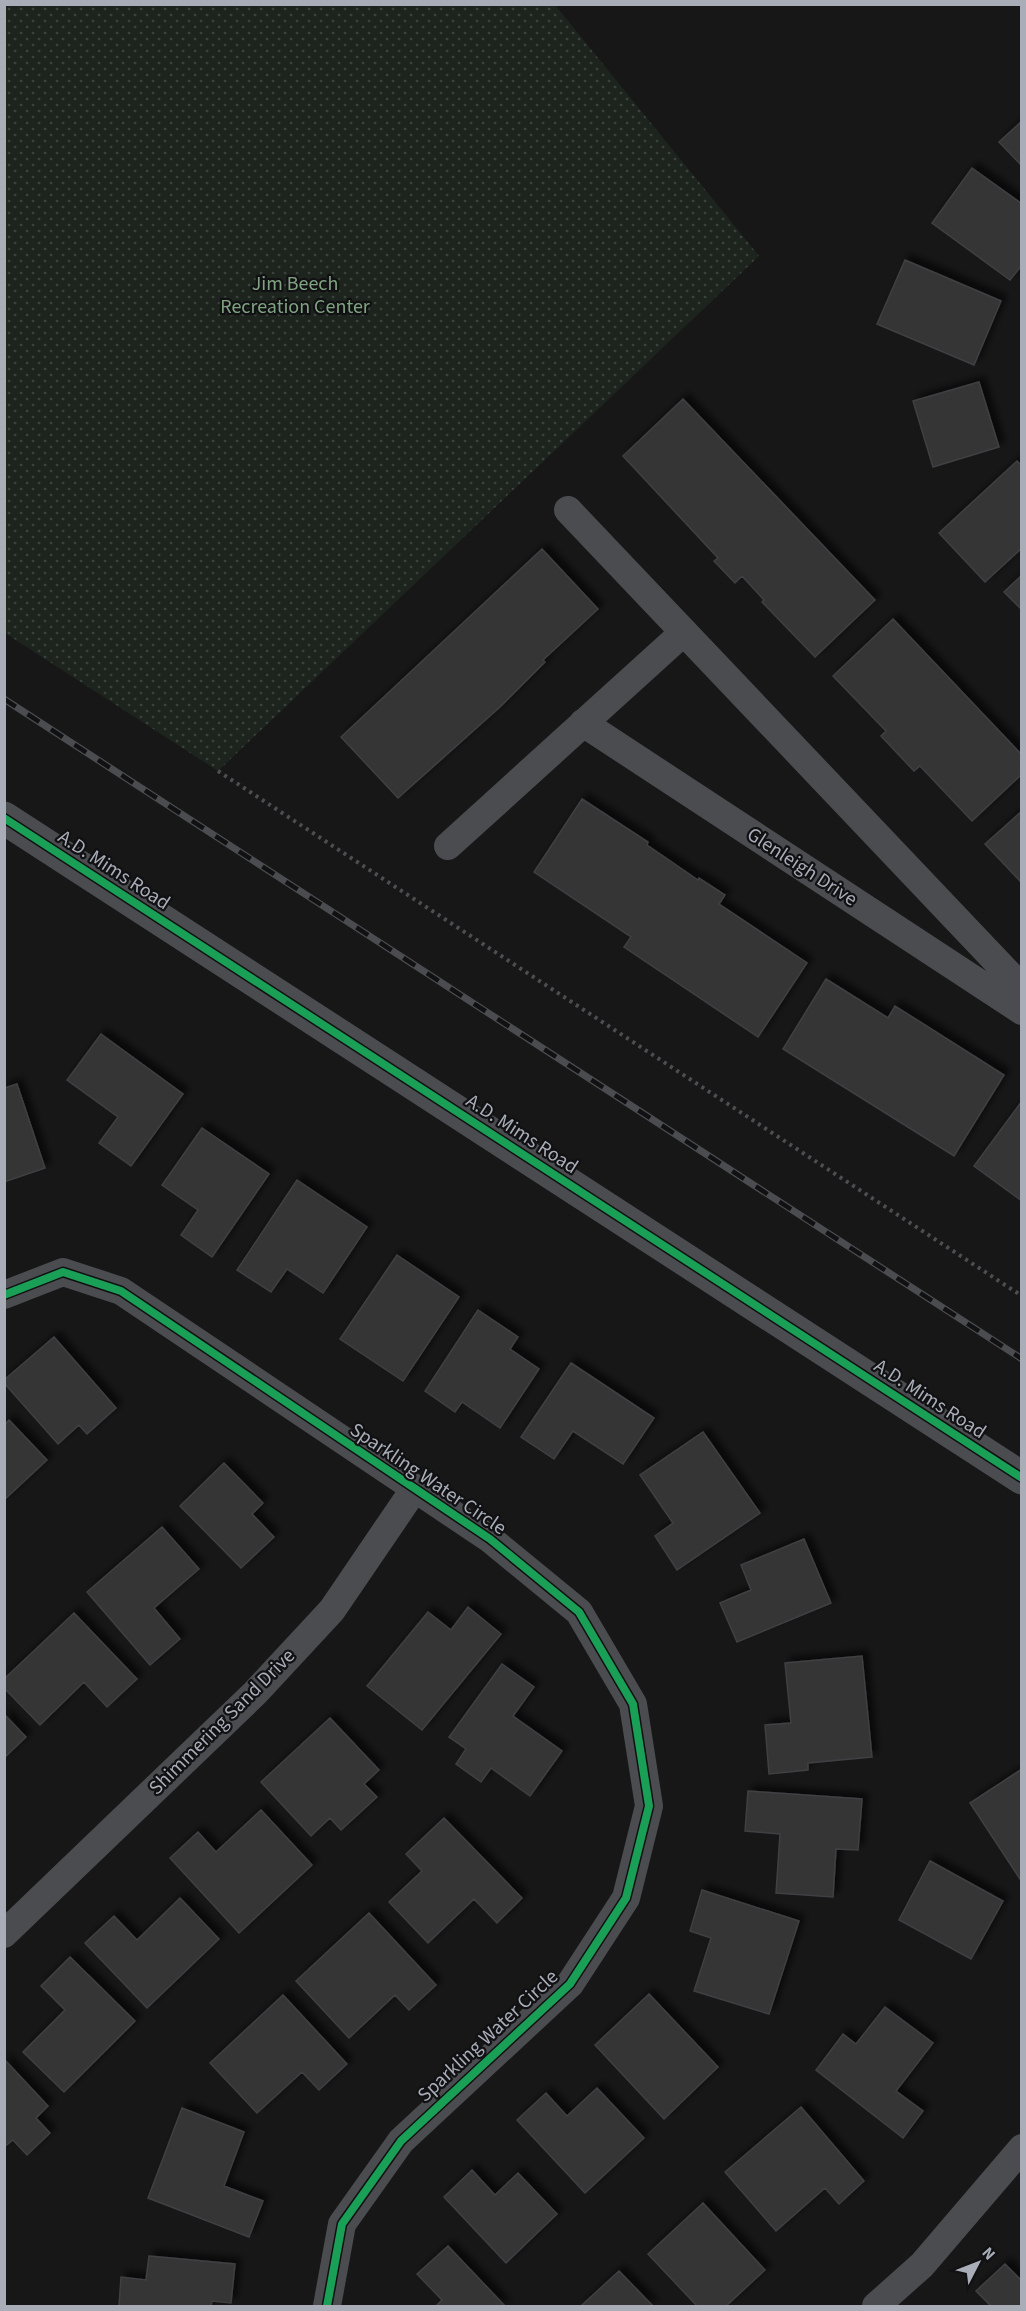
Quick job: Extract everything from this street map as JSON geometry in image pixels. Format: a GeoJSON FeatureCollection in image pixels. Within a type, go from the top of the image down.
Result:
{"type":"FeatureCollection","features":[{"type":"Feature","properties":{"kind":"street"},"geometry":{"type":"LineString","coordinates":[[568,510],[1022,988]]}},
{"type":"Feature","properties":{"kind":"street"},"geometry":{"type":"LineString","coordinates":[[448,846],[684,632]]}},
{"type":"Feature","properties":{"kind":"street","name":"Glenleigh Drive"},"geometry":{"type":"LineString","coordinates":[[583,723],[1022,1011]]}},
{"type":"Feature","properties":{"kind":"street","name":"A.D. Mims Road"},"geometry":{"type":"LineString","coordinates":[[4,818],[1022,1478]]}},
{"type":"Feature","properties":{"kind":"street","name":"Sparkling Water Circle"},"geometry":{"type":"LineString","coordinates":[[4,1295],[63,1272],[121,1291],[490,1539],[579,1612],[633,1704],[649,1806],[626,1898],[570,1984],[401,2141],[342,2224],[327,2307]]}},
{"type":"Feature","properties":{"kind":"street","name":"Shimmering Sand Drive"},"geometry":{"type":"LineString","coordinates":[[4,1934],[255,1692],[332,1610],[415,1488]]}},
{"type":"Feature","properties":{"kind":"street"},"geometry":{"type":"LineString","coordinates":[[876,2307],[922,2265],[1022,2148]]}},
{"type":"Feature","properties":{"kind":"path"},"geometry":{"type":"LineString","coordinates":[[218,771],[1022,1296]]}},
{"type":"Feature","properties":{"kind":"green space","name":"Jim Beech Recreation Center"},"geometry":{"type":"Polygon","coordinates":[[[4,5],[555,5],[759,256],[218,771],[5,633],[4,5]]]}},
{"type":"Feature","properties":{"kind":"building"},"geometry":{"type":"Polygon","coordinates":[[[1022,121],[1022,166],[999,142],[1022,121]]]}},
{"type":"Feature","properties":{"kind":"building"},"geometry":{"type":"Polygon","coordinates":[[[972,168],[1022,204],[1022,265],[1010,280],[932,223],[972,168]]]}},
{"type":"Feature","properties":{"kind":"building"},"geometry":{"type":"Polygon","coordinates":[[[905,260],[1001,301],[974,365],[877,324],[905,260]]]}},
{"type":"Feature","properties":{"kind":"building"},"geometry":{"type":"Polygon","coordinates":[[[979,382],[999,447],[933,467],[913,401],[979,382]]]}},
{"type":"Feature","properties":{"kind":"building"},"geometry":{"type":"Polygon","coordinates":[[[683,399],[875,600],[815,657],[762,602],[764,600],[742,576],[735,583],[714,561],[718,558],[623,456],[683,399]]]}},
{"type":"Feature","properties":{"kind":"building"},"geometry":{"type":"Polygon","coordinates":[[[1017,461],[1022,466],[1022,548],[985,582],[939,533],[1017,461]]]}},
{"type":"Feature","properties":{"kind":"building"},"geometry":{"type":"Polygon","coordinates":[[[542,549],[598,609],[543,660],[545,662],[500,707],[398,798],[341,737],[542,549]]]}},
{"type":"Feature","properties":{"kind":"building"},"geometry":{"type":"Polygon","coordinates":[[[1022,575],[1022,610],[1004,592],[1022,575]]]}},
{"type":"Feature","properties":{"kind":"building"},"geometry":{"type":"Polygon","coordinates":[[[893,619],[1022,755],[1022,774],[972,821],[920,766],[914,771],[881,736],[886,731],[833,676],[893,619]]]}},
{"type":"Feature","properties":{"kind":"building"},"geometry":{"type":"Polygon","coordinates":[[[582,799],[648,842],[647,845],[698,880],[699,878],[725,895],[719,904],[807,963],[758,1037],[624,947],[631,937],[534,872],[582,799]]]}},
{"type":"Feature","properties":{"kind":"building"},"geometry":{"type":"Polygon","coordinates":[[[1022,811],[1022,883],[985,844],[1022,811]]]}},
{"type":"Feature","properties":{"kind":"building"},"geometry":{"type":"Polygon","coordinates":[[[826,979],[888,1018],[895,1006],[1004,1075],[954,1156],[783,1049],[826,979]]]}},
{"type":"Feature","properties":{"kind":"building"},"geometry":{"type":"Polygon","coordinates":[[[101,1034],[183,1094],[131,1166],[99,1143],[118,1117],[67,1080],[101,1034]]]}},
{"type":"Feature","properties":{"kind":"building"},"geometry":{"type":"Polygon","coordinates":[[[17,1084],[45,1168],[4,1182],[4,1088],[17,1084]]]}},
{"type":"Feature","properties":{"kind":"building"},"geometry":{"type":"Polygon","coordinates":[[[1022,1101],[1022,1201],[974,1166],[1022,1101]]]}},
{"type":"Feature","properties":{"kind":"building"},"geometry":{"type":"Polygon","coordinates":[[[202,1128],[269,1174],[212,1257],[181,1235],[198,1210],[162,1185],[202,1128]]]}},
{"type":"Feature","properties":{"kind":"building"},"geometry":{"type":"Polygon","coordinates":[[[297,1180],[367,1227],[323,1293],[287,1269],[271,1292],[237,1270],[297,1180]]]}},
{"type":"Feature","properties":{"kind":"building"},"geometry":{"type":"Polygon","coordinates":[[[397,1255],[459,1297],[403,1381],[340,1339],[397,1255]]]}},
{"type":"Feature","properties":{"kind":"building"},"geometry":{"type":"Polygon","coordinates":[[[478,1310],[518,1337],[510,1349],[539,1369],[500,1428],[462,1402],[455,1412],[425,1391],[478,1310]]]}},
{"type":"Feature","properties":{"kind":"building"},"geometry":{"type":"Polygon","coordinates":[[[54,1337],[116,1408],[87,1434],[79,1425],[58,1444],[4,1383],[4,1380],[54,1337]]]}},
{"type":"Feature","properties":{"kind":"building"},"geometry":{"type":"Polygon","coordinates":[[[571,1363],[654,1418],[623,1464],[573,1431],[554,1459],[521,1437],[571,1363]]]}},
{"type":"Feature","properties":{"kind":"building"},"geometry":{"type":"Polygon","coordinates":[[[9,1420],[47,1460],[4,1500],[4,1425],[9,1420]]]}},
{"type":"Feature","properties":{"kind":"building"},"geometry":{"type":"Polygon","coordinates":[[[703,1432],[760,1513],[677,1570],[655,1536],[673,1523],[640,1475],[703,1432]]]}},
{"type":"Feature","properties":{"kind":"building"},"geometry":{"type":"Polygon","coordinates":[[[224,1463],[263,1503],[252,1514],[274,1537],[241,1568],[180,1506],[224,1463]]]}},
{"type":"Feature","properties":{"kind":"building"},"geometry":{"type":"Polygon","coordinates":[[[162,1527],[199,1569],[154,1608],[180,1639],[150,1665],[87,1592],[162,1527]]]}},
{"type":"Feature","properties":{"kind":"building"},"geometry":{"type":"Polygon","coordinates":[[[804,1539],[831,1603],[737,1642],[720,1603],[751,1590],[741,1565],[804,1539]]]}},
{"type":"Feature","properties":{"kind":"building"},"geometry":{"type":"Polygon","coordinates":[[[468,1607],[501,1634],[422,1730],[367,1686],[428,1612],[451,1630],[468,1607]]]}},
{"type":"Feature","properties":{"kind":"building"},"geometry":{"type":"Polygon","coordinates":[[[74,1613],[137,1679],[107,1707],[84,1682],[40,1725],[4,1688],[4,1679],[74,1613]]]}},
{"type":"Feature","properties":{"kind":"building"},"geometry":{"type":"Polygon","coordinates":[[[862,1656],[872,1757],[808,1763],[808,1770],[769,1774],[765,1725],[791,1723],[785,1663],[862,1656]]]}},
{"type":"Feature","properties":{"kind":"building"},"geometry":{"type":"Polygon","coordinates":[[[502,1664],[534,1687],[513,1716],[562,1751],[530,1796],[491,1768],[481,1782],[456,1764],[466,1749],[449,1737],[502,1664]]]}},
{"type":"Feature","properties":{"kind":"building"},"geometry":{"type":"Polygon","coordinates":[[[4,1714],[26,1737],[4,1758],[4,1714]]]}},
{"type":"Feature","properties":{"kind":"building"},"geometry":{"type":"Polygon","coordinates":[[[330,1718],[379,1770],[364,1784],[377,1797],[341,1830],[330,1818],[311,1836],[261,1782],[330,1718]]]}},
{"type":"Feature","properties":{"kind":"building"},"geometry":{"type":"Polygon","coordinates":[[[1022,1769],[1022,1882],[970,1803],[1022,1769]]]}},
{"type":"Feature","properties":{"kind":"building"},"geometry":{"type":"Polygon","coordinates":[[[748,1791],[862,1799],[858,1850],[836,1849],[833,1897],[776,1893],[780,1834],[745,1831],[748,1791]]]}},
{"type":"Feature","properties":{"kind":"building"},"geometry":{"type":"Polygon","coordinates":[[[261,1810],[312,1865],[239,1933],[170,1858],[198,1832],[216,1852],[261,1810]]]}},
{"type":"Feature","properties":{"kind":"building"},"geometry":{"type":"Polygon","coordinates":[[[444,1818],[522,1898],[497,1923],[474,1899],[428,1943],[389,1902],[422,1871],[406,1854],[444,1818]]]}},
{"type":"Feature","properties":{"kind":"building"},"geometry":{"type":"Polygon","coordinates":[[[930,1861],[1003,1901],[971,1959],[899,1920],[930,1861]]]}},
{"type":"Feature","properties":{"kind":"building"},"geometry":{"type":"Polygon","coordinates":[[[702,1890],[799,1921],[769,2014],[694,1991],[711,1938],[690,1931],[702,1890]]]}},
{"type":"Feature","properties":{"kind":"building"},"geometry":{"type":"Polygon","coordinates":[[[180,1898],[219,1939],[147,2008],[85,1943],[114,1916],[137,1940],[180,1898]]]}},
{"type":"Feature","properties":{"kind":"building"},"geometry":{"type":"Polygon","coordinates":[[[369,1913],[436,1985],[409,2010],[395,1995],[349,2038],[296,1981],[369,1913]]]}},
{"type":"Feature","properties":{"kind":"building"},"geometry":{"type":"Polygon","coordinates":[[[70,1957],[135,2021],[64,2092],[23,2052],[65,2010],[41,1986],[70,1957]]]}},
{"type":"Feature","properties":{"kind":"building"},"geometry":{"type":"Polygon","coordinates":[[[649,1994],[718,2067],[664,2119],[595,2045],[649,1994]]]}},
{"type":"Feature","properties":{"kind":"building"},"geometry":{"type":"Polygon","coordinates":[[[283,1995],[347,2064],[319,2090],[302,2072],[257,2113],[210,2063],[283,1995]]]}},
{"type":"Feature","properties":{"kind":"building"},"geometry":{"type":"Polygon","coordinates":[[[885,2007],[933,2043],[896,2091],[923,2111],[903,2138],[816,2070],[843,2034],[856,2044],[885,2007]]]}},
{"type":"Feature","properties":{"kind":"building"},"geometry":{"type":"Polygon","coordinates":[[[4,2059],[48,2106],[36,2118],[50,2133],[27,2155],[13,2140],[4,2147],[4,2059]]]}},
{"type":"Feature","properties":{"kind":"building"},"geometry":{"type":"Polygon","coordinates":[[[597,2088],[644,2138],[585,2193],[517,2120],[546,2093],[567,2116],[597,2088]]]}},
{"type":"Feature","properties":{"kind":"building"},"geometry":{"type":"Polygon","coordinates":[[[801,2107],[864,2181],[839,2204],[825,2188],[776,2231],[725,2172],[801,2107]]]}},
{"type":"Feature","properties":{"kind":"building"},"geometry":{"type":"Polygon","coordinates":[[[182,2108],[244,2132],[224,2186],[263,2201],[249,2237],[148,2198],[182,2108]]]}},
{"type":"Feature","properties":{"kind":"building"},"geometry":{"type":"Polygon","coordinates":[[[472,2170],[495,2195],[518,2173],[557,2214],[506,2263],[444,2197],[472,2170]]]}},
{"type":"Feature","properties":{"kind":"building"},"geometry":{"type":"Polygon","coordinates":[[[703,2203],[765,2270],[726,2306],[697,2306],[648,2254],[703,2203]]]}},
{"type":"Feature","properties":{"kind":"building"},"geometry":{"type":"Polygon","coordinates":[[[448,2246],[505,2306],[436,2306],[442,2300],[417,2274],[448,2246]]]}},
{"type":"Feature","properties":{"kind":"building"},"geometry":{"type":"Polygon","coordinates":[[[149,2256],[235,2264],[231,2303],[212,2301],[211,2306],[119,2306],[121,2277],[146,2280],[149,2256]]]}},
{"type":"Feature","properties":{"kind":"building"},"geometry":{"type":"Polygon","coordinates":[[[1005,2264],[1022,2281],[1022,2306],[991,2306],[976,2291],[1005,2264]]]}},
{"type":"Feature","properties":{"kind":"building"},"geometry":{"type":"Polygon","coordinates":[[[619,2271],[653,2306],[581,2306],[619,2271]]]}},
{"type":"Feature","properties":{"kind":"railway"},"geometry":{"type":"LineString","coordinates":[[4,699],[1022,1359]]}},
{"type":"Feature","properties":{"kind":"cycle path"},"geometry":{"type":"LineString","coordinates":[[4,818],[1022,1478]]}},
{"type":"Feature","properties":{"kind":"cycle path"},"geometry":{"type":"LineString","coordinates":[[4,1295],[63,1272],[121,1291],[490,1539],[579,1612],[633,1704],[649,1806],[626,1898],[570,1984],[401,2141],[342,2224],[327,2306]]}}]}
